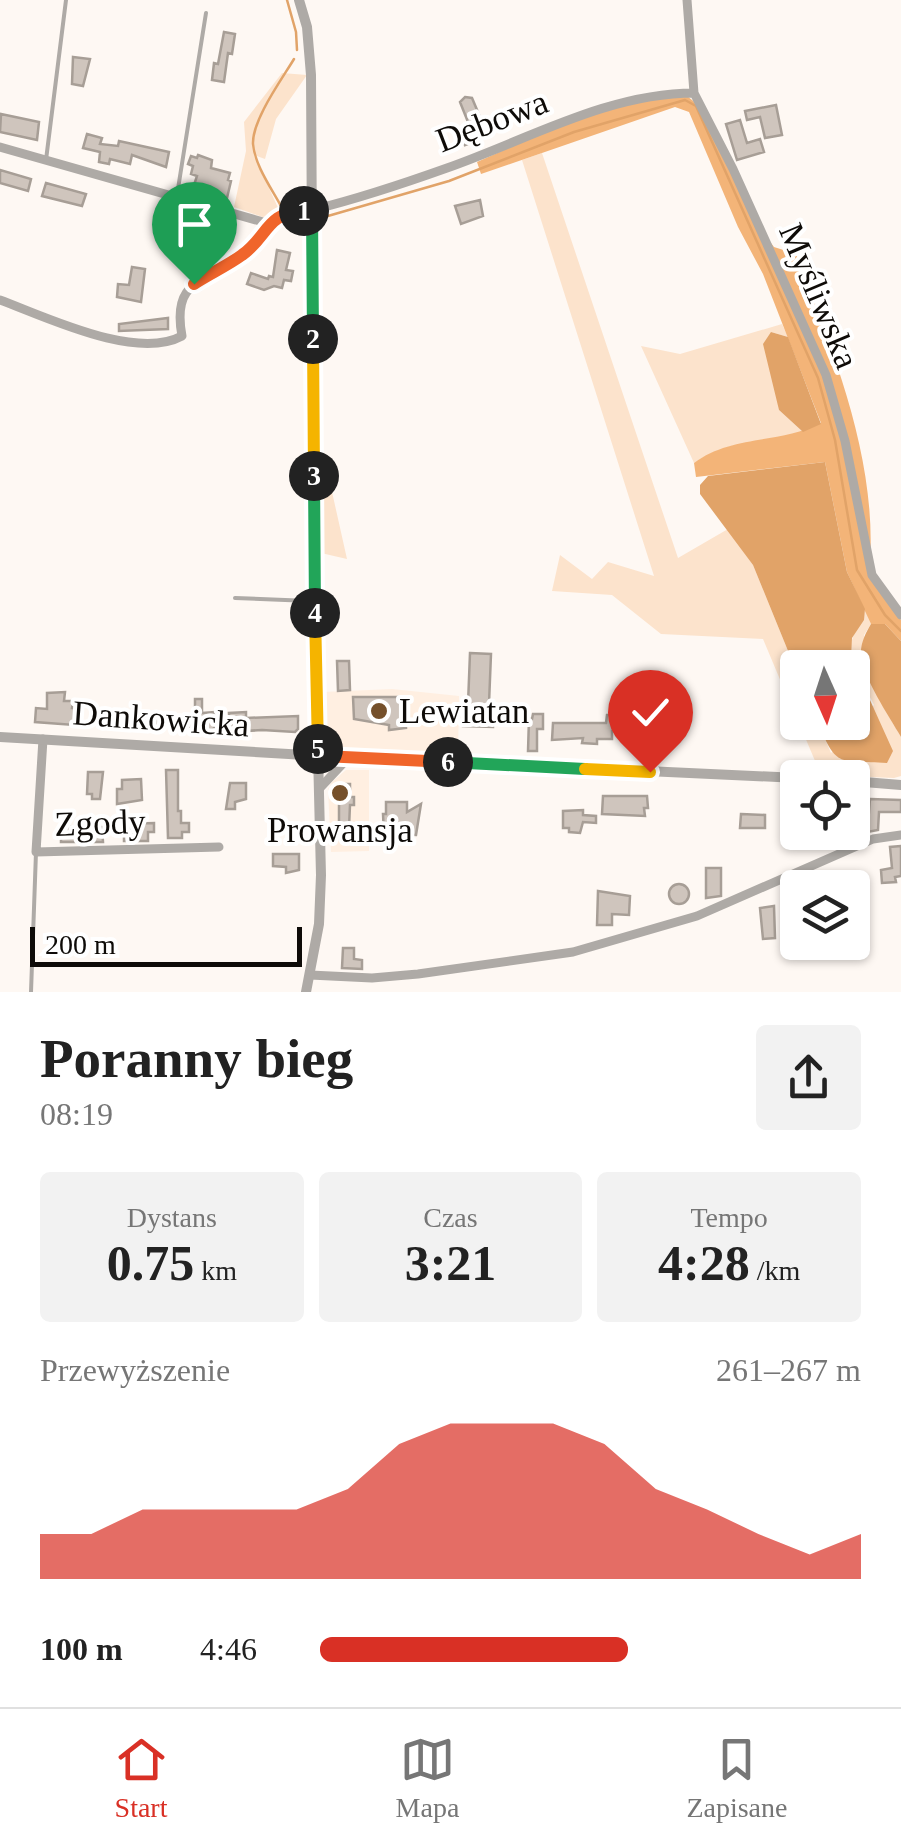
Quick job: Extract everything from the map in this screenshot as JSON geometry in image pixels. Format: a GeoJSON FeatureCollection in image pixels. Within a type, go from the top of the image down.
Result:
{"type":"FeatureCollection","features":[{"type":"Feature","properties":{"kind":"street"},"geometry":{"type":"LineString","coordinates":[[299,0],[307,26],[311,75],[320,902],[306,992]]}},
{"type":"Feature","properties":{"kind":"street","name":"Myśliwska"},"geometry":{"type":"LineString","coordinates":[[686,0],[694,92],[826,375],[845,441],[872,575],[901,615]]}},
{"type":"Feature","properties":{"kind":"street","name":"Dębowa"},"geometry":{"type":"LineString","coordinates":[[270,224],[286,212],[312,210],[448,168],[595,112],[662,93],[694,92]]}},
{"type":"Feature","properties":{"kind":"street"},"geometry":{"type":"LineString","coordinates":[[0,147],[270,224],[245,254],[194,284],[183,298],[178,314],[182,336],[167,344],[136,344],[63,324],[0,300]]}},
{"type":"Feature","properties":{"kind":"street","name":"Dankowicka"},"geometry":{"type":"LineString","coordinates":[[0,737],[348,758],[780,777]]}},
{"type":"Feature","properties":{"kind":"street","name":"Zgody"},"geometry":{"type":"LineString","coordinates":[[43,739],[36,852],[219,847]]}},
{"type":"Feature","properties":{"kind":"street"},"geometry":{"type":"LineString","coordinates":[[319,790],[348,758]]}},
{"type":"Feature","properties":{"kind":"street"},"geometry":{"type":"LineString","coordinates":[[870,782],[901,785]]}},
{"type":"Feature","properties":{"kind":"street"},"geometry":{"type":"LineString","coordinates":[[310,975],[372,978],[418,974],[574,952],[697,916],[873,839],[901,835]]}},
{"type":"Feature","properties":{"kind":"lane"},"geometry":{"type":"LineString","coordinates":[[46,160],[66,0]]}},
{"type":"Feature","properties":{"kind":"lane"},"geometry":{"type":"LineString","coordinates":[[177,198],[206,12]]}},
{"type":"Feature","properties":{"kind":"lane"},"geometry":{"type":"LineString","coordinates":[[235,598],[315,601]]}},
{"type":"Feature","properties":{"kind":"lane"},"geometry":{"type":"LineString","coordinates":[[31,992],[36,852]]}},
{"type":"Feature","properties":{"kind":"shaded area"},"geometry":{"type":"Polygon","coordinates":[[[282,73],[307,75],[276,119],[265,159],[254,155],[279,210],[265,218],[234,207],[246,151],[244,122],[282,73]]]}},
{"type":"Feature","properties":{"kind":"shaded area"},"geometry":{"type":"Polygon","coordinates":[[[687,96],[697,104],[755,222],[774,247],[796,254],[839,372],[861,452],[871,534],[869,576],[901,620],[901,641],[885,624],[871,624],[847,572],[825,462],[696,477],[694,463],[708,454],[821,423],[763,274],[738,227],[689,112],[675,107],[481,174],[477,162],[579,119],[633,103],[687,96]]]}},
{"type":"Feature","properties":{"kind":"shaded area"},"geometry":{"type":"Polygon","coordinates":[[[542,153],[678,558],[728,529],[753,565],[788,650],[780,650],[780,680],[763,639],[661,634],[612,595],[552,591],[560,555],[592,579],[608,562],[654,576],[522,160],[542,153]]]}},
{"type":"Feature","properties":{"kind":"shaded area"},"geometry":{"type":"Polygon","coordinates":[[[782,324],[788,337],[771,332],[779,410],[803,432],[733,446],[694,463],[641,346],[680,354],[782,324]]]}},
{"type":"Feature","properties":{"kind":"shaded area"},"geometry":{"type":"Polygon","coordinates":[[[771,332],[788,337],[821,424],[803,432],[779,410],[763,344],[771,332]]]}},
{"type":"Feature","properties":{"kind":"shaded area"},"geometry":{"type":"Polygon","coordinates":[[[825,462],[847,572],[865,609],[864,620],[852,638],[851,650],[788,650],[753,565],[700,494],[700,485],[708,476],[825,462]]]}},
{"type":"Feature","properties":{"kind":"shaded area"},"geometry":{"type":"Polygon","coordinates":[[[326,465],[347,559],[321,553],[326,465]]]}},
{"type":"Feature","properties":{"kind":"shaded area"},"geometry":{"type":"Polygon","coordinates":[[[865,609],[871,624],[864,635],[867,650],[851,650],[853,636],[865,609]]]}},
{"type":"Feature","properties":{"kind":"shaded area"},"geometry":{"type":"Polygon","coordinates":[[[871,624],[885,624],[901,641],[901,737],[870,683],[870,650],[861,650],[871,624]]]}},
{"type":"Feature","properties":{"kind":"shaded area"},"geometry":{"type":"Polygon","coordinates":[[[870,663],[877,695],[901,737],[901,776],[870,777],[870,760],[815,760],[806,740],[825,740],[831,753],[843,740],[870,740],[870,709],[874,705],[870,697],[870,663]]]}},
{"type":"Feature","properties":{"kind":"shaded area"},"geometry":{"type":"Polygon","coordinates":[[[392,689],[459,696],[458,756],[326,750],[323,692],[392,689]]]}},
{"type":"Feature","properties":{"kind":"shaded area"},"geometry":{"type":"Polygon","coordinates":[[[870,700],[893,751],[887,763],[846,760],[826,740],[870,740],[870,700]]]}},
{"type":"Feature","properties":{"kind":"shaded area"},"geometry":{"type":"Polygon","coordinates":[[[346,770],[369,770],[369,851],[331,852],[328,789],[346,770]]]}},
{"type":"Feature","properties":{"kind":"building"},"geometry":{"type":"Polygon","coordinates":[[[224,32],[235,34],[224,82],[212,80],[224,32]]]}},
{"type":"Feature","properties":{"kind":"building"},"geometry":{"type":"Polygon","coordinates":[[[73,57],[90,59],[83,86],[72,84],[73,57]]]}},
{"type":"Feature","properties":{"kind":"building"},"geometry":{"type":"Polygon","coordinates":[[[465,97],[472,98],[488,136],[465,145],[460,131],[470,127],[460,102],[465,97]]]}},
{"type":"Feature","properties":{"kind":"building"},"geometry":{"type":"Polygon","coordinates":[[[776,105],[782,135],[765,138],[760,117],[747,120],[745,111],[776,105]]]}},
{"type":"Feature","properties":{"kind":"building"},"geometry":{"type":"Polygon","coordinates":[[[1,114],[39,122],[37,140],[0,132],[1,114]]]}},
{"type":"Feature","properties":{"kind":"building"},"geometry":{"type":"Polygon","coordinates":[[[740,120],[747,143],[760,139],[764,152],[737,160],[726,124],[740,120]]]}},
{"type":"Feature","properties":{"kind":"building"},"geometry":{"type":"Polygon","coordinates":[[[87,134],[102,138],[100,144],[118,146],[119,141],[169,152],[166,167],[132,155],[130,164],[110,159],[109,164],[99,162],[100,152],[83,148],[87,134]]]}},
{"type":"Feature","properties":{"kind":"building"},"geometry":{"type":"Polygon","coordinates":[[[191,156],[212,160],[211,168],[230,173],[227,198],[192,191],[197,176],[191,174],[193,166],[188,164],[191,156]]]}},
{"type":"Feature","properties":{"kind":"building"},"geometry":{"type":"Polygon","coordinates":[[[0,170],[31,179],[28,191],[0,183],[0,170]]]}},
{"type":"Feature","properties":{"kind":"building"},"geometry":{"type":"Polygon","coordinates":[[[46,183],[86,194],[82,206],[42,196],[46,183]]]}},
{"type":"Feature","properties":{"kind":"building"},"geometry":{"type":"Polygon","coordinates":[[[480,200],[483,216],[461,224],[455,206],[480,200]]]}},
{"type":"Feature","properties":{"kind":"building"},"geometry":{"type":"Polygon","coordinates":[[[159,212],[178,220],[174,234],[155,228],[159,212]]]}},
{"type":"Feature","properties":{"kind":"building"},"geometry":{"type":"Polygon","coordinates":[[[277,250],[290,253],[286,270],[293,271],[291,281],[284,280],[282,288],[264,290],[247,284],[251,273],[273,277],[277,250]]]}},
{"type":"Feature","properties":{"kind":"building"},"geometry":{"type":"Polygon","coordinates":[[[132,267],[145,269],[141,302],[117,297],[118,284],[129,285],[132,267]]]}},
{"type":"Feature","properties":{"kind":"building"},"geometry":{"type":"Polygon","coordinates":[[[168,318],[168,329],[119,331],[119,324],[168,318]]]}},
{"type":"Feature","properties":{"kind":"building"},"geometry":{"type":"Polygon","coordinates":[[[470,653],[491,654],[489,704],[493,705],[493,727],[463,726],[470,653]]]}},
{"type":"Feature","properties":{"kind":"building"},"geometry":{"type":"Polygon","coordinates":[[[337,661],[349,661],[350,690],[338,691],[337,661]]]}},
{"type":"Feature","properties":{"kind":"building"},"geometry":{"type":"Polygon","coordinates":[[[65,692],[64,701],[73,701],[72,708],[76,708],[74,725],[35,722],[36,708],[47,709],[47,693],[65,692]]]}},
{"type":"Feature","properties":{"kind":"building","name":"Lewiatan"},"geometry":{"type":"Polygon","coordinates":[[[353,697],[405,697],[406,728],[389,730],[389,725],[354,719],[353,697]]]}},
{"type":"Feature","properties":{"kind":"building"},"geometry":{"type":"Polygon","coordinates":[[[195,699],[202,699],[202,713],[214,712],[214,730],[176,730],[176,717],[195,717],[195,699]]]}},
{"type":"Feature","properties":{"kind":"building"},"geometry":{"type":"Polygon","coordinates":[[[246,712],[246,718],[298,716],[298,729],[230,732],[229,713],[246,712]]]}},
{"type":"Feature","properties":{"kind":"building"},"geometry":{"type":"Polygon","coordinates":[[[122,714],[161,716],[160,728],[121,728],[122,714]]]}},
{"type":"Feature","properties":{"kind":"building"},"geometry":{"type":"Polygon","coordinates":[[[543,714],[543,729],[537,729],[537,751],[528,751],[529,718],[543,714]]]}},
{"type":"Feature","properties":{"kind":"building"},"geometry":{"type":"Polygon","coordinates":[[[607,715],[619,715],[618,731],[612,731],[612,739],[597,739],[597,744],[582,743],[583,738],[552,740],[553,723],[606,723],[607,715]]]}},
{"type":"Feature","properties":{"kind":"building"},"geometry":{"type":"Polygon","coordinates":[[[633,719],[672,720],[672,729],[665,728],[664,736],[649,736],[648,756],[639,756],[640,734],[633,719]]]}},
{"type":"Feature","properties":{"kind":"building"},"geometry":{"type":"Polygon","coordinates":[[[166,770],[178,770],[178,811],[181,823],[189,823],[189,832],[182,832],[182,838],[168,838],[166,770]]]}},
{"type":"Feature","properties":{"kind":"building"},"geometry":{"type":"Polygon","coordinates":[[[88,772],[103,772],[100,799],[87,794],[88,772]]]}},
{"type":"Feature","properties":{"kind":"building"},"geometry":{"type":"Polygon","coordinates":[[[141,779],[142,800],[117,804],[117,789],[122,789],[122,780],[141,779]]]}},
{"type":"Feature","properties":{"kind":"building"},"geometry":{"type":"Polygon","coordinates":[[[230,783],[246,783],[246,799],[235,802],[235,809],[226,809],[230,783]]]}},
{"type":"Feature","properties":{"kind":"building"},"geometry":{"type":"Polygon","coordinates":[[[339,784],[350,784],[350,797],[354,797],[349,828],[339,828],[339,784]]]}},
{"type":"Feature","properties":{"kind":"building"},"geometry":{"type":"Polygon","coordinates":[[[603,796],[647,796],[648,808],[644,808],[645,816],[602,814],[603,796]]]}},
{"type":"Feature","properties":{"kind":"building"},"geometry":{"type":"Polygon","coordinates":[[[870,799],[901,800],[901,812],[879,812],[878,830],[870,832],[870,799]]]}},
{"type":"Feature","properties":{"kind":"building"},"geometry":{"type":"Polygon","coordinates":[[[386,802],[407,802],[407,812],[421,804],[416,835],[384,834],[386,802]]]}},
{"type":"Feature","properties":{"kind":"building"},"geometry":{"type":"Polygon","coordinates":[[[583,810],[583,815],[596,816],[596,823],[583,822],[580,833],[563,828],[563,811],[583,810]]]}},
{"type":"Feature","properties":{"kind":"building"},"geometry":{"type":"Polygon","coordinates":[[[741,814],[765,815],[765,828],[740,828],[741,814]]]}},
{"type":"Feature","properties":{"kind":"building"},"geometry":{"type":"Polygon","coordinates":[[[154,823],[148,841],[124,841],[124,824],[154,823]]]}},
{"type":"Feature","properties":{"kind":"building"},"geometry":{"type":"Polygon","coordinates":[[[61,827],[102,827],[103,842],[61,842],[61,827]]]}},
{"type":"Feature","properties":{"kind":"building"},"geometry":{"type":"Polygon","coordinates":[[[901,846],[901,876],[895,877],[896,882],[882,883],[881,870],[892,868],[890,847],[901,846]]]}},
{"type":"Feature","properties":{"kind":"building"},"geometry":{"type":"Polygon","coordinates":[[[273,854],[299,854],[299,870],[286,873],[286,867],[273,866],[273,854]]]}},
{"type":"Feature","properties":{"kind":"building"},"geometry":{"type":"Polygon","coordinates":[[[706,868],[721,868],[721,896],[706,898],[706,868]]]}},
{"type":"Feature","properties":{"kind":"building"},"geometry":{"type":"Polygon","coordinates":[[[679,884],[689,894],[679,904],[669,894],[679,884]]]}},
{"type":"Feature","properties":{"kind":"building"},"geometry":{"type":"Polygon","coordinates":[[[598,891],[630,896],[629,915],[612,914],[612,925],[597,925],[598,891]]]}},
{"type":"Feature","properties":{"kind":"building"},"geometry":{"type":"Polygon","coordinates":[[[774,906],[775,938],[763,939],[760,908],[774,906]]]}},
{"type":"Feature","properties":{"kind":"building"},"geometry":{"type":"Polygon","coordinates":[[[343,948],[354,948],[354,959],[362,960],[362,969],[342,968],[343,948]]]}},
{"type":"Feature","properties":{"kind":"waterway"},"geometry":{"type":"LineString","coordinates":[[287,0],[297,50]]}},
{"type":"Feature","properties":{"kind":"waterway"},"geometry":{"type":"LineString","coordinates":[[282,208],[260,169],[253,144],[262,112],[294,59]]}},
{"type":"Feature","properties":{"kind":"waterway"},"geometry":{"type":"LineString","coordinates":[[321,218],[449,181],[574,132],[685,100],[696,106],[818,378],[835,440],[857,570],[885,615],[901,631]]}},
{"type":"Feature","properties":{"kind":"waterway"},"geometry":{"type":"LineString","coordinates":[[292,214],[306,218]]}},
{"type":"Feature","properties":{"kind":"place","name":"Lewiatan"},"geometry":{"type":"Point","coordinates":[379,711]}},
{"type":"Feature","properties":{"kind":"place","name":"Prowansja"},"geometry":{"type":"Point","coordinates":[340,793]}},
{"type":"Feature","properties":{"kind":"route"},"geometry":{"type":"LineString","coordinates":[[194,284],[245,254],[270,224],[286,212],[312,210],[318,756],[650,772]]}}]}
